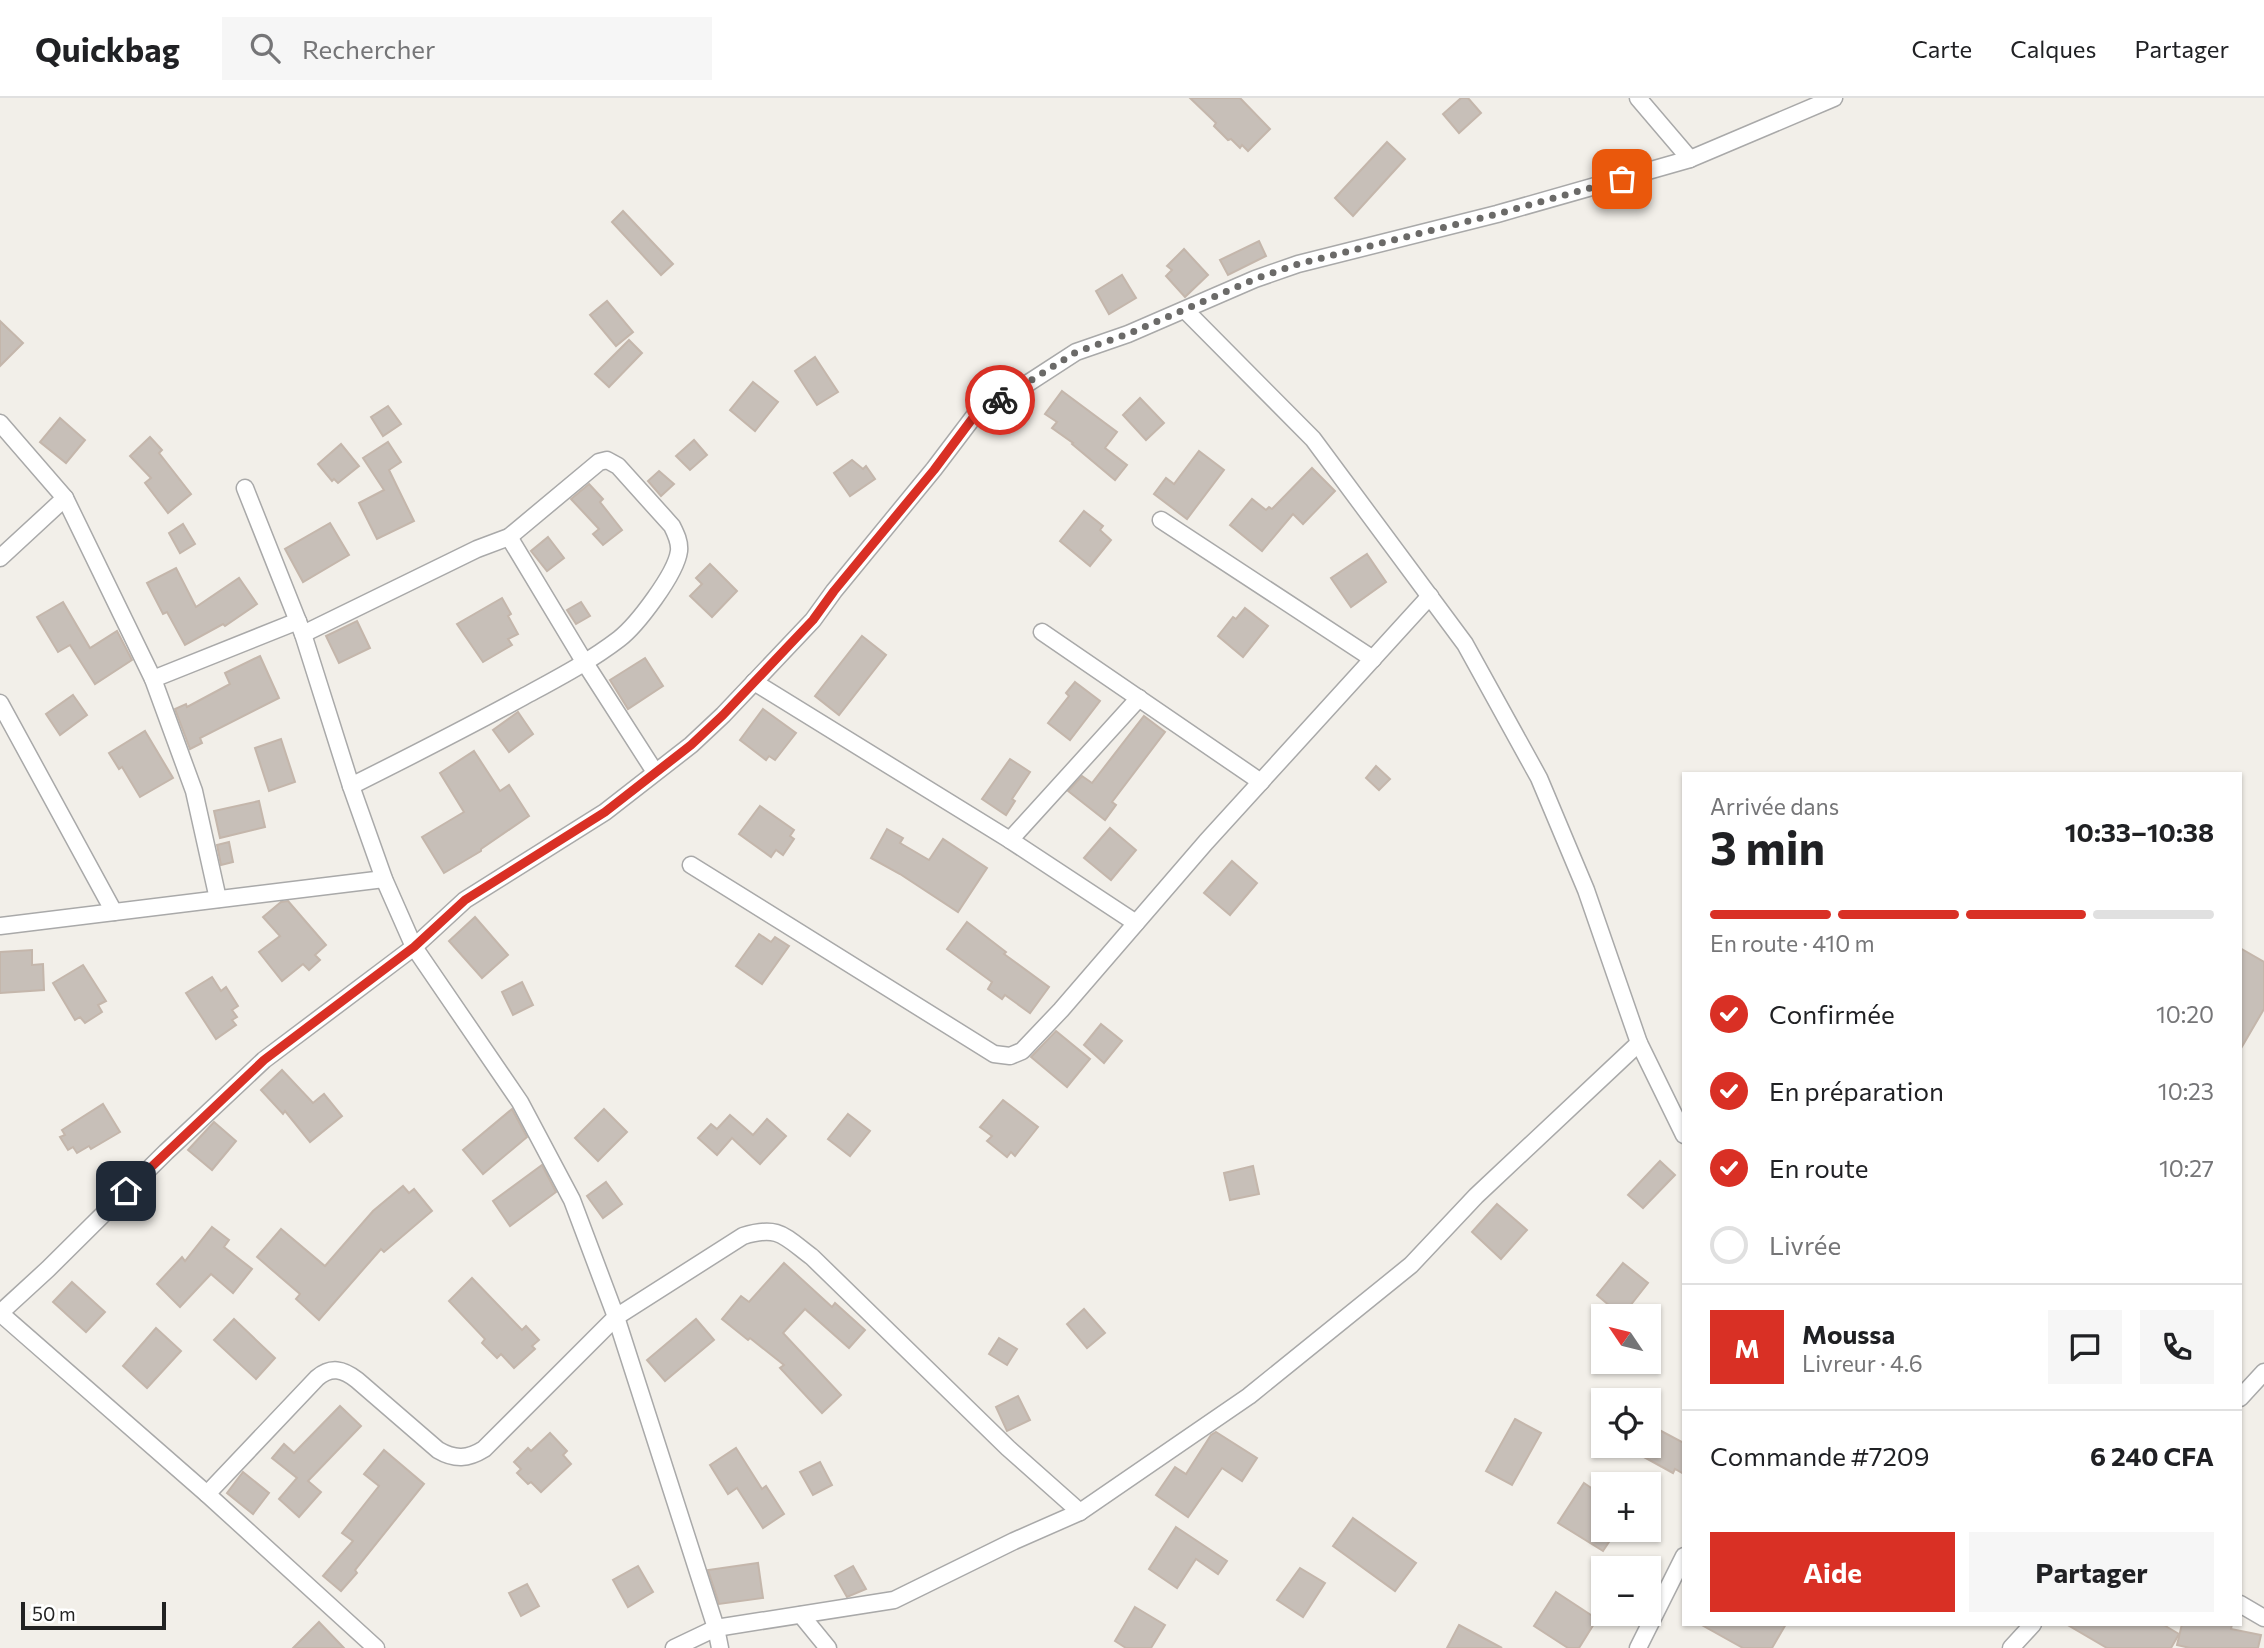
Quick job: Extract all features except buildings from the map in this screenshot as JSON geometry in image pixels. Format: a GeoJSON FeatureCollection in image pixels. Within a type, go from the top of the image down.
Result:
{"type":"FeatureCollection","features":[{"type":"Feature","properties":{"kind":"street"},"geometry":{"type":"LineString","coordinates":[[1638,98],[1690,159]]}},
{"type":"Feature","properties":{"kind":"street"},"geometry":{"type":"LineString","coordinates":[[376,1648],[207,1494],[0,1313],[264,1060],[414,947],[465,900],[605,812],[691,745],[813,620],[978,411],[1076,352],[1128,334],[1255,279],[1298,264],[1497,214],[1690,159],[1833,98]]}},
{"type":"Feature","properties":{"kind":"street"},"geometry":{"type":"LineString","coordinates":[[1185,310],[1313,439],[1465,644],[1539,778],[1586,890],[1639,1043],[1682,1131]]}},
{"type":"Feature","properties":{"kind":"street"},"geometry":{"type":"LineString","coordinates":[[0,424],[65,498],[153,679],[194,792],[218,899]]}},
{"type":"Feature","properties":{"kind":"street"},"geometry":{"type":"LineString","coordinates":[[153,679],[300,627],[509,537],[599,462],[607,460],[618,466],[672,526],[678,537],[679,551],[674,565],[649,607],[622,637],[585,663],[460,732],[351,786]]}},
{"type":"Feature","properties":{"kind":"street"},"geometry":{"type":"LineString","coordinates":[[245,488],[300,627],[384,879],[414,947],[520,1102],[572,1200],[616,1317],[716,1628],[720,1648]]}},
{"type":"Feature","properties":{"kind":"street"},"geometry":{"type":"LineString","coordinates":[[0,558],[65,498]]}},
{"type":"Feature","properties":{"kind":"street"},"geometry":{"type":"LineString","coordinates":[[1161,520],[1373,659]]}},
{"type":"Feature","properties":{"kind":"street"},"geometry":{"type":"LineString","coordinates":[[509,537],[655,772]]}},
{"type":"Feature","properties":{"kind":"street"},"geometry":{"type":"LineString","coordinates":[[691,865],[994,1054],[1010,1056],[1022,1051],[1061,1010],[1261,782],[1430,596]]}},
{"type":"Feature","properties":{"kind":"street"},"geometry":{"type":"LineString","coordinates":[[1042,632],[1261,782]]}},
{"type":"Feature","properties":{"kind":"street"},"geometry":{"type":"LineString","coordinates":[[754,682],[1010,840],[1136,923]]}},
{"type":"Feature","properties":{"kind":"street"},"geometry":{"type":"LineString","coordinates":[[1010,840],[1139,698]]}},
{"type":"Feature","properties":{"kind":"street"},"geometry":{"type":"LineString","coordinates":[[0,703],[114,912]]}},
{"type":"Feature","properties":{"kind":"street"},"geometry":{"type":"LineString","coordinates":[[0,926],[384,879]]}},
{"type":"Feature","properties":{"kind":"street"},"geometry":{"type":"LineString","coordinates":[[674,1648],[716,1628],[894,1600],[1080,1512],[1249,1396],[1411,1265],[1476,1196],[1639,1043]]}},
{"type":"Feature","properties":{"kind":"street"},"geometry":{"type":"LineString","coordinates":[[207,1494],[317,1378],[324,1372],[337,1369],[346,1371],[438,1450],[458,1458],[472,1457],[484,1449],[616,1317],[743,1236],[762,1230],[784,1236],[813,1257],[1007,1448],[1080,1512]]}},
{"type":"Feature","properties":{"kind":"street"},"geometry":{"type":"LineString","coordinates":[[2242,1396],[2264,1371]]}},
{"type":"Feature","properties":{"kind":"street"},"geometry":{"type":"LineString","coordinates":[[1638,1648],[1682,1560]]}},
{"type":"Feature","properties":{"kind":"street"},"geometry":{"type":"LineString","coordinates":[[2242,1605],[2264,1618]]}},
{"type":"Feature","properties":{"kind":"street"},"geometry":{"type":"LineString","coordinates":[[801,1615],[828,1648]]}},
{"type":"Feature","properties":{"kind":"street"},"geometry":{"type":"LineString","coordinates":[[2011,1648],[2031,1626]]}},
{"type":"Feature","properties":{"kind":"way so far"},"geometry":{"type":"LineString","coordinates":[[1000,400],[1076,352],[1128,334],[1255,279],[1298,264],[1497,214],[1622,179]]}},
{"type":"Feature","properties":{"kind":"route"},"geometry":{"type":"LineString","coordinates":[[126,1191],[264,1060],[414,947],[465,900],[605,812],[691,745],[813,620],[978,411],[1000,400]]}}]}
